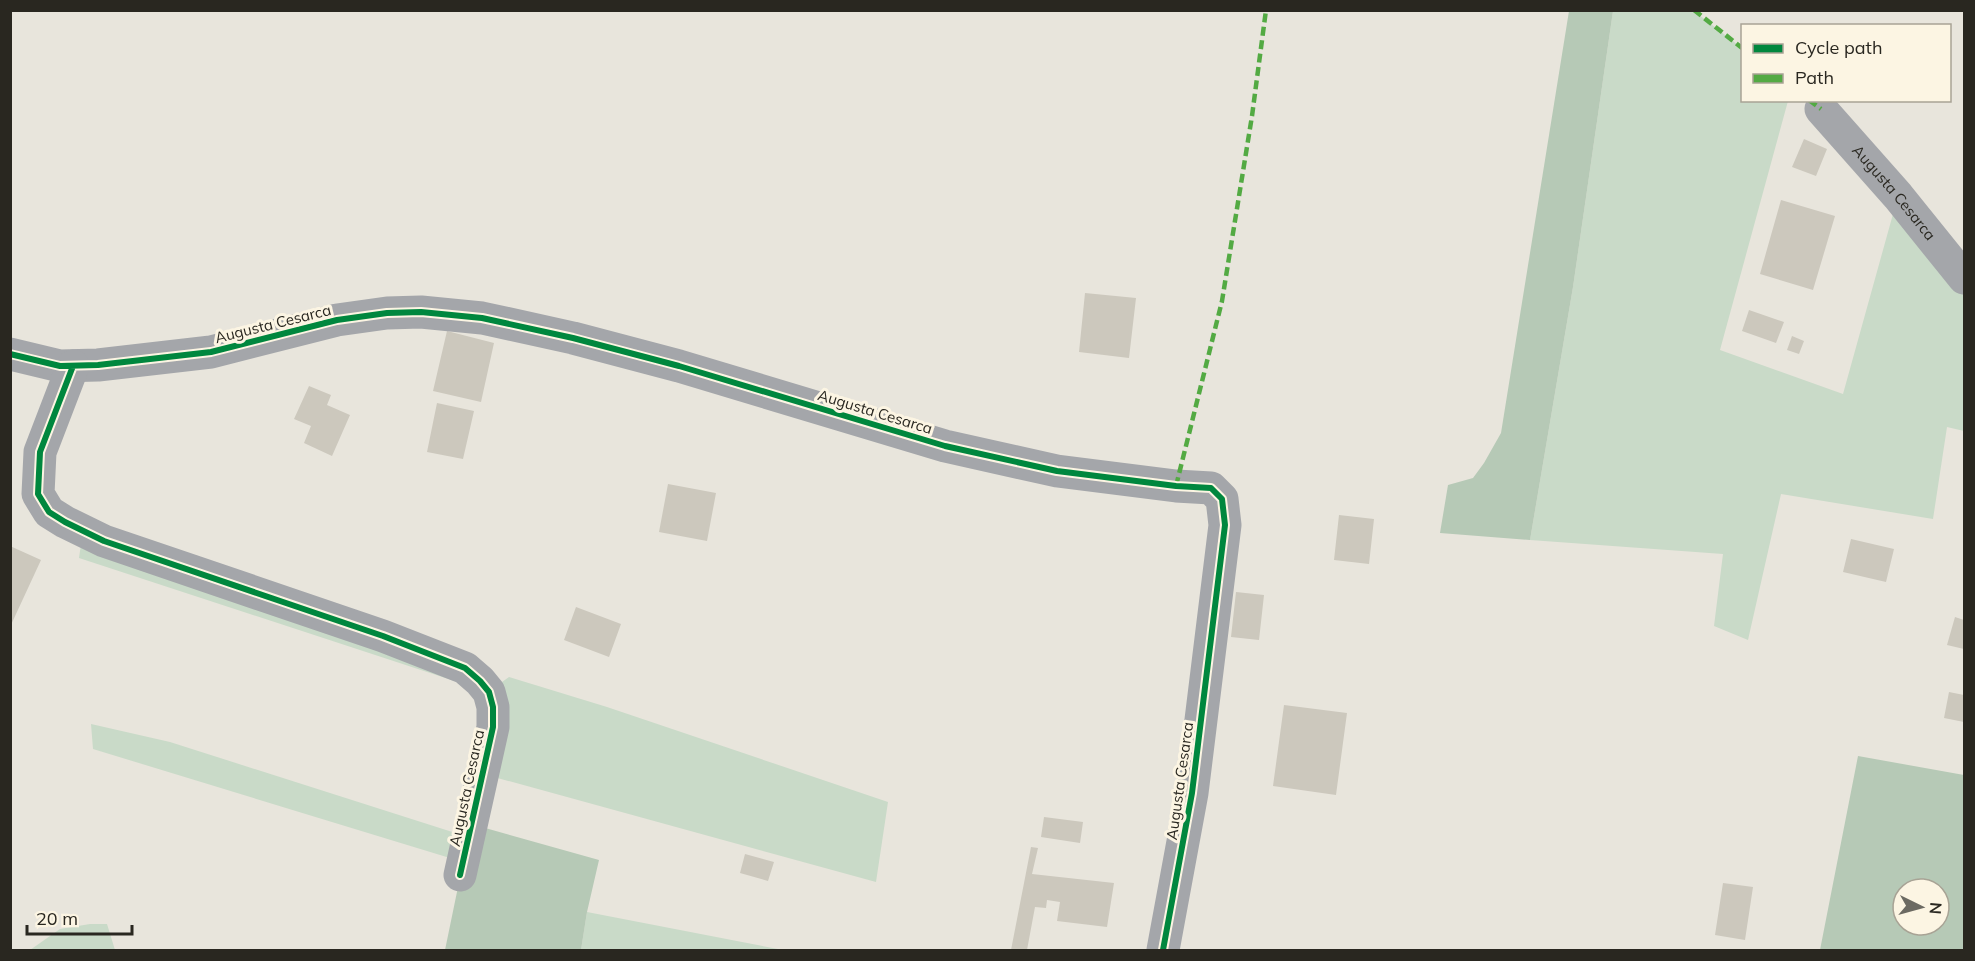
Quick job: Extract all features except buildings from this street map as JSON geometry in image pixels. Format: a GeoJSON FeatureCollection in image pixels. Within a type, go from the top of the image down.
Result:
{"type":"FeatureCollection","features":[{"type":"Feature","properties":{"kind":"street","name":"Augusta Cesarca"},"geometry":{"type":"LineString","coordinates":[[1821,109],[1898,196],[1965,278]]}},
{"type":"Feature","properties":{"kind":"street","name":"Augusta Cesarca"},"geometry":{"type":"LineString","coordinates":[[10,354],[60,366],[73,366],[211,352],[336,320],[387,314],[431,313],[482,318],[573,338],[679,366],[956,448],[1057,471],[1176,486],[1211,488],[1222,499],[1225,525],[1192,793],[1163,951]]}},
{"type":"Feature","properties":{"kind":"street","name":"Augusta Cesarca"},"geometry":{"type":"LineString","coordinates":[[73,366],[40,452],[38,494],[49,512],[104,541],[383,636],[465,668],[489,692],[493,727],[460,875]]}},
{"type":"Feature","properties":{"kind":"green space"},"geometry":{"type":"Polygon","coordinates":[[[1569,11],[1613,11],[1573,287],[1530,540],[1440,533],[1448,485],[1473,478],[1501,433],[1569,11]]]}},
{"type":"Feature","properties":{"kind":"green space"},"geometry":{"type":"Polygon","coordinates":[[[1613,11],[1694,11],[1741,47],[1741,102],[1788,102],[1720,350],[1843,394],[1898,196],[1964,278],[1964,431],[1947,427],[1933,519],[1781,494],[1748,640],[1714,626],[1723,554],[1530,540],[1573,287],[1613,11]]]}},
{"type":"Feature","properties":{"kind":"green space"},"geometry":{"type":"Polygon","coordinates":[[[83,530],[488,692],[79,558],[83,530]]]}},
{"type":"Feature","properties":{"kind":"green space"},"geometry":{"type":"Polygon","coordinates":[[[509,677],[607,707],[888,802],[876,882],[483,774],[488,692],[509,677]]]}},
{"type":"Feature","properties":{"kind":"green space"},"geometry":{"type":"Polygon","coordinates":[[[91,724],[170,742],[468,837],[463,862],[93,749],[91,724]]]}},
{"type":"Feature","properties":{"kind":"green space"},"geometry":{"type":"Polygon","coordinates":[[[1858,756],[1964,775],[1964,948],[1961,950],[1820,950],[1858,756]]]}},
{"type":"Feature","properties":{"kind":"green space"},"geometry":{"type":"Polygon","coordinates":[[[471,824],[599,860],[581,950],[445,950],[471,824]]]}},
{"type":"Feature","properties":{"kind":"green space"},"geometry":{"type":"Polygon","coordinates":[[[587,912],[783,950],[581,950],[587,912]]]}},
{"type":"Feature","properties":{"kind":"green space"},"geometry":{"type":"Polygon","coordinates":[[[107,924],[115,950],[30,950],[60,929],[107,924]]]}},
{"type":"Feature","properties":{"kind":"marked path"},"geometry":{"type":"LineString","coordinates":[[1176,486],[1222,301],[1252,116],[1266,10]]}},
{"type":"Feature","properties":{"kind":"marked path"},"geometry":{"type":"LineString","coordinates":[[1694,10],[1741,47]]}},
{"type":"Feature","properties":{"kind":"marked path"},"geometry":{"type":"LineString","coordinates":[[1812,102],[1821,109]]}},
{"type":"Feature","properties":{"kind":"cycle path"},"geometry":{"type":"LineString","coordinates":[[10,354],[60,366],[98,365],[211,352],[337,320],[387,313],[421,312],[482,318],[573,338],[679,366],[945,446],[1057,471],[1176,486],[1211,488],[1222,499],[1225,525],[1192,793],[1163,950]]}},
{"type":"Feature","properties":{"kind":"cycle path"},"geometry":{"type":"LineString","coordinates":[[73,366],[40,452],[38,494],[49,512],[104,541],[383,636],[465,668],[489,692],[493,707],[493,727],[460,875]]}}]}
